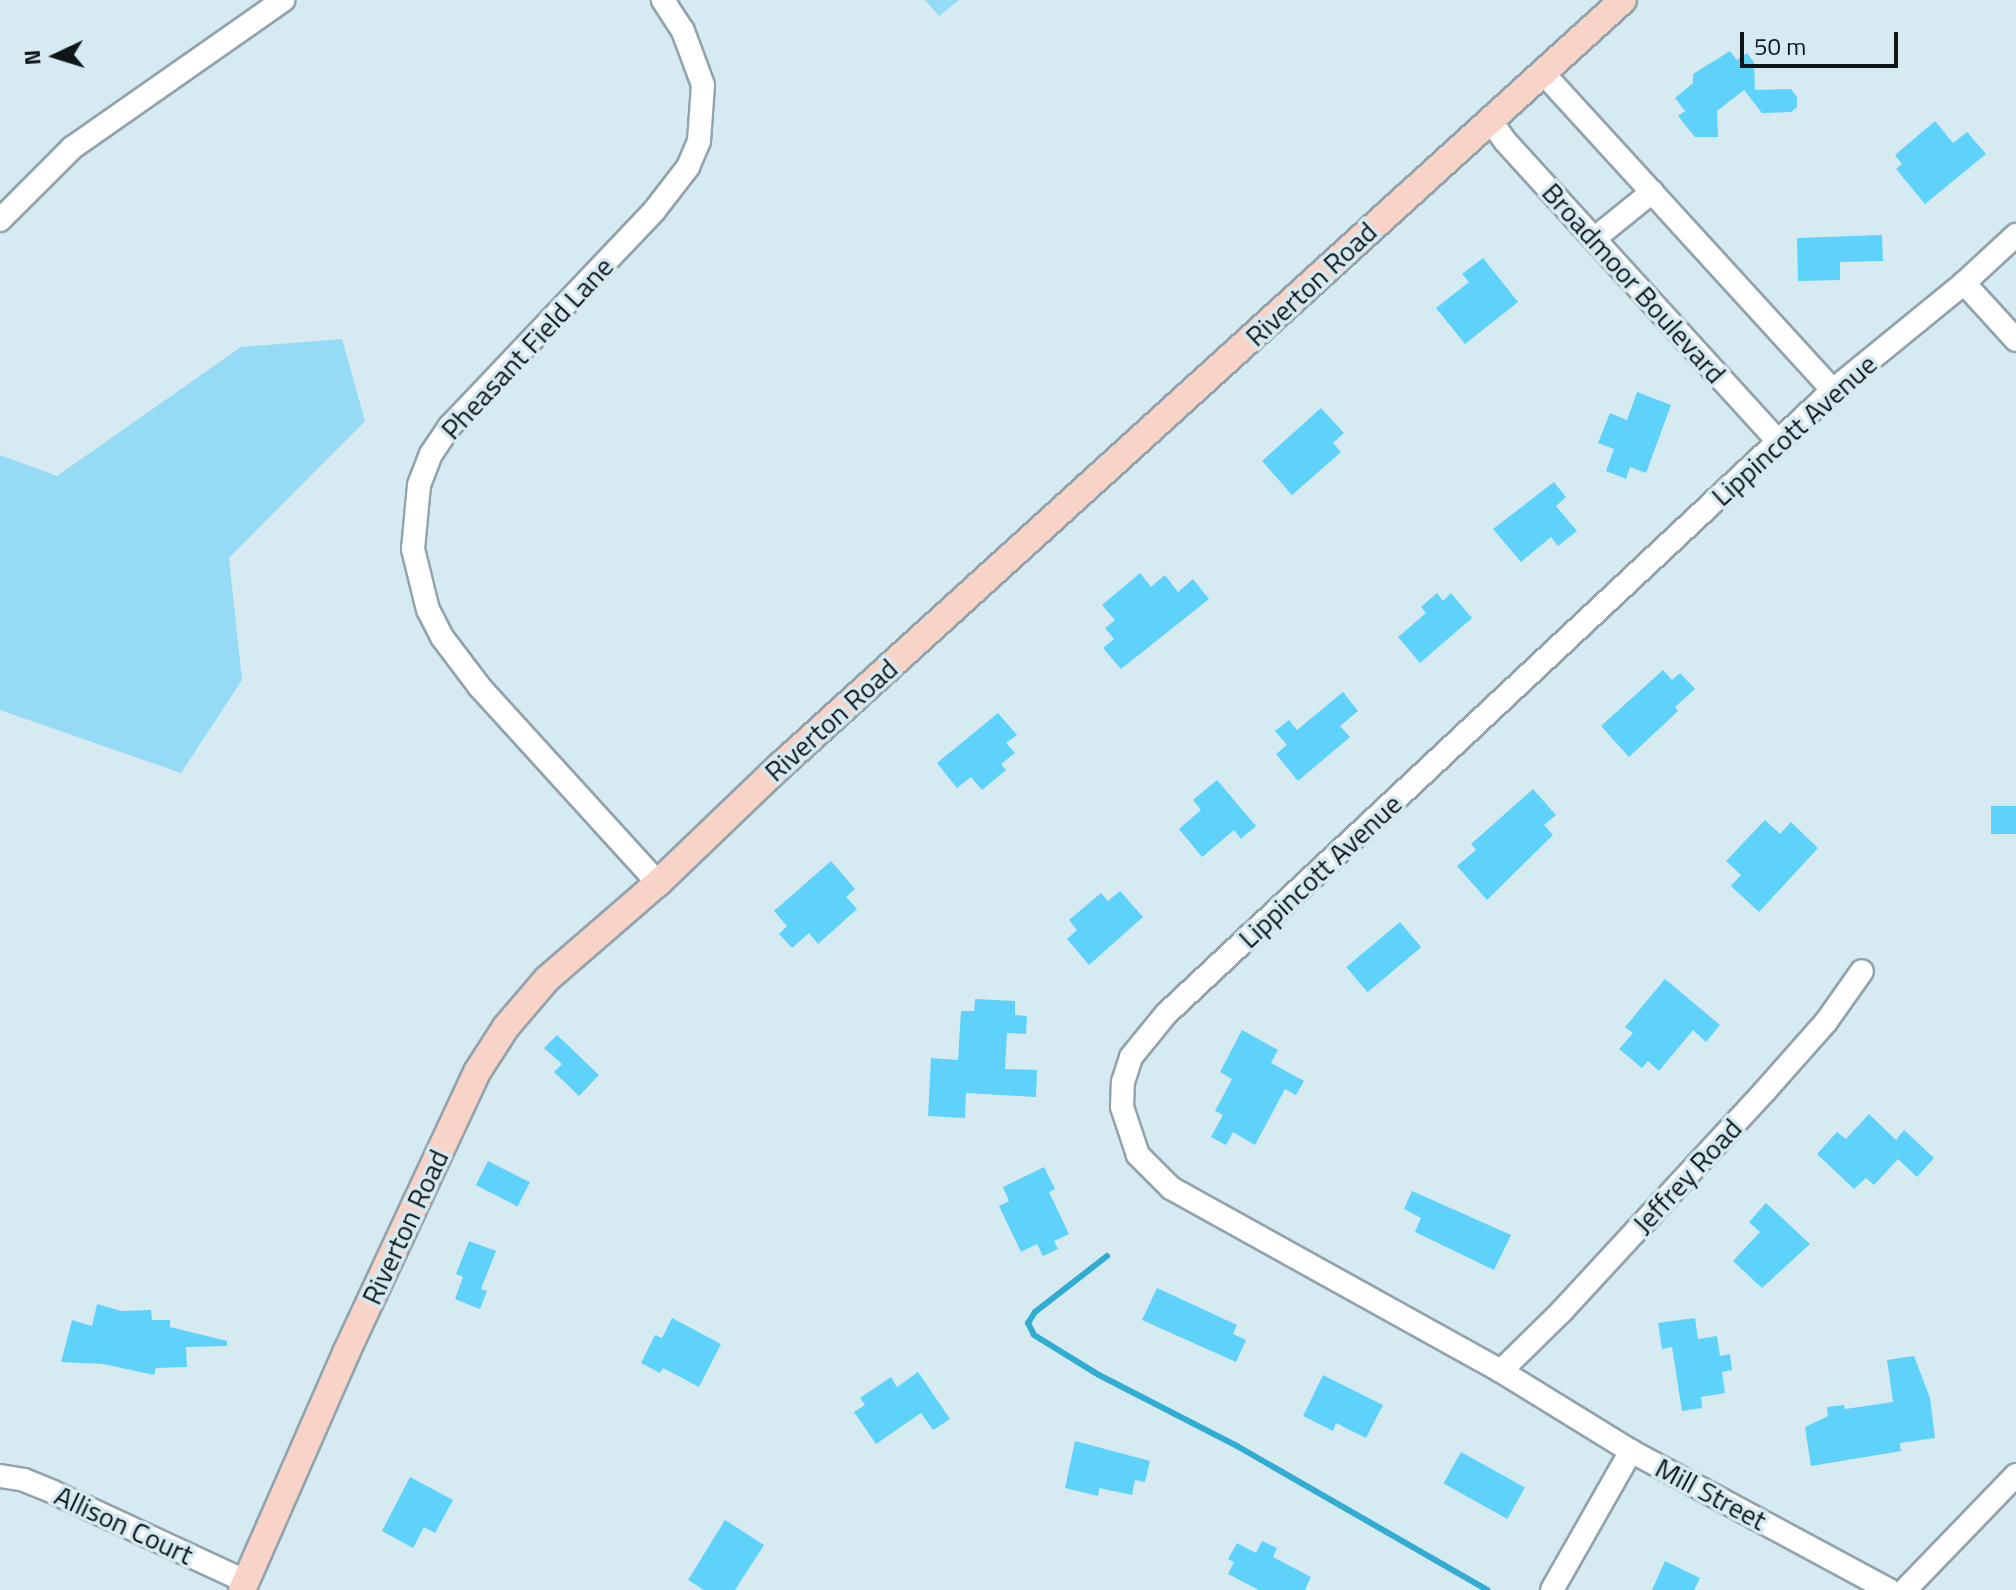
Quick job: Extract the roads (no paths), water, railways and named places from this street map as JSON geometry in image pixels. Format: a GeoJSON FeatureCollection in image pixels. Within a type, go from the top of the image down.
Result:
{"type":"FeatureCollection","features":[{"type":"Feature","properties":{"kind":"main road","name":"Riverton Road"},"geometry":{"type":"LineString","coordinates":[[244,1586],[346,1353],[477,1072],[506,1027],[547,979],[658,883],[779,767],[1623,0]]}},
{"type":"Feature","properties":{"kind":"street"},"geometry":{"type":"LineString","coordinates":[[0,220],[72,148],[283,0]]}},
{"type":"Feature","properties":{"kind":"street","name":"Pheasant Field Lane"},"geometry":{"type":"LineString","coordinates":[[658,883],[479,686],[442,637],[428,610],[413,549],[419,485],[431,454],[450,426],[654,211],[688,167],[699,141],[703,85],[683,31],[663,0]]}},
{"type":"Feature","properties":{"kind":"street"},"geometry":{"type":"LineString","coordinates":[[1544,74],[1833,390]]}},
{"type":"Feature","properties":{"kind":"street","name":"Broadmoor Boulevard"},"geometry":{"type":"LineString","coordinates":[[1491,121],[1505,141],[1779,442]]}},
{"type":"Feature","properties":{"kind":"street"},"geometry":{"type":"LineString","coordinates":[[1594,239],[1652,192]]}},
{"type":"Feature","properties":{"kind":"street","name":"Lippincott Avenue"},"geometry":{"type":"LineString","coordinates":[[1631,1451],[1501,1371],[1171,1188],[1138,1155],[1122,1107],[1123,1082],[1131,1057],[1166,1014],[1833,390],[1964,283],[2016,235]]}},
{"type":"Feature","properties":{"kind":"street"},"geometry":{"type":"LineString","coordinates":[[1964,283],[2016,340]]}},
{"type":"Feature","properties":{"kind":"street","name":"Jeffrey Road"},"geometry":{"type":"LineString","coordinates":[[1501,1371],[1562,1311],[1764,1092],[1826,1022],[1862,971]]}},
{"type":"Feature","properties":{"kind":"street","name":"Mill Street"},"geometry":{"type":"LineString","coordinates":[[1552,1590],[1631,1451],[1889,1590]]}},
{"type":"Feature","properties":{"kind":"street"},"geometry":{"type":"LineString","coordinates":[[1905,1590],[2016,1475]]}},
{"type":"Feature","properties":{"kind":"street","name":"Allison Court"},"geometry":{"type":"LineString","coordinates":[[0,1476],[24,1480],[53,1492],[244,1586]]}},
{"type":"Feature","properties":{"kind":"waterway"},"geometry":{"type":"LineString","coordinates":[[1107,1256],[1035,1312],[1028,1323],[1034,1335],[1099,1375],[1237,1446],[1487,1590]]}}]}
